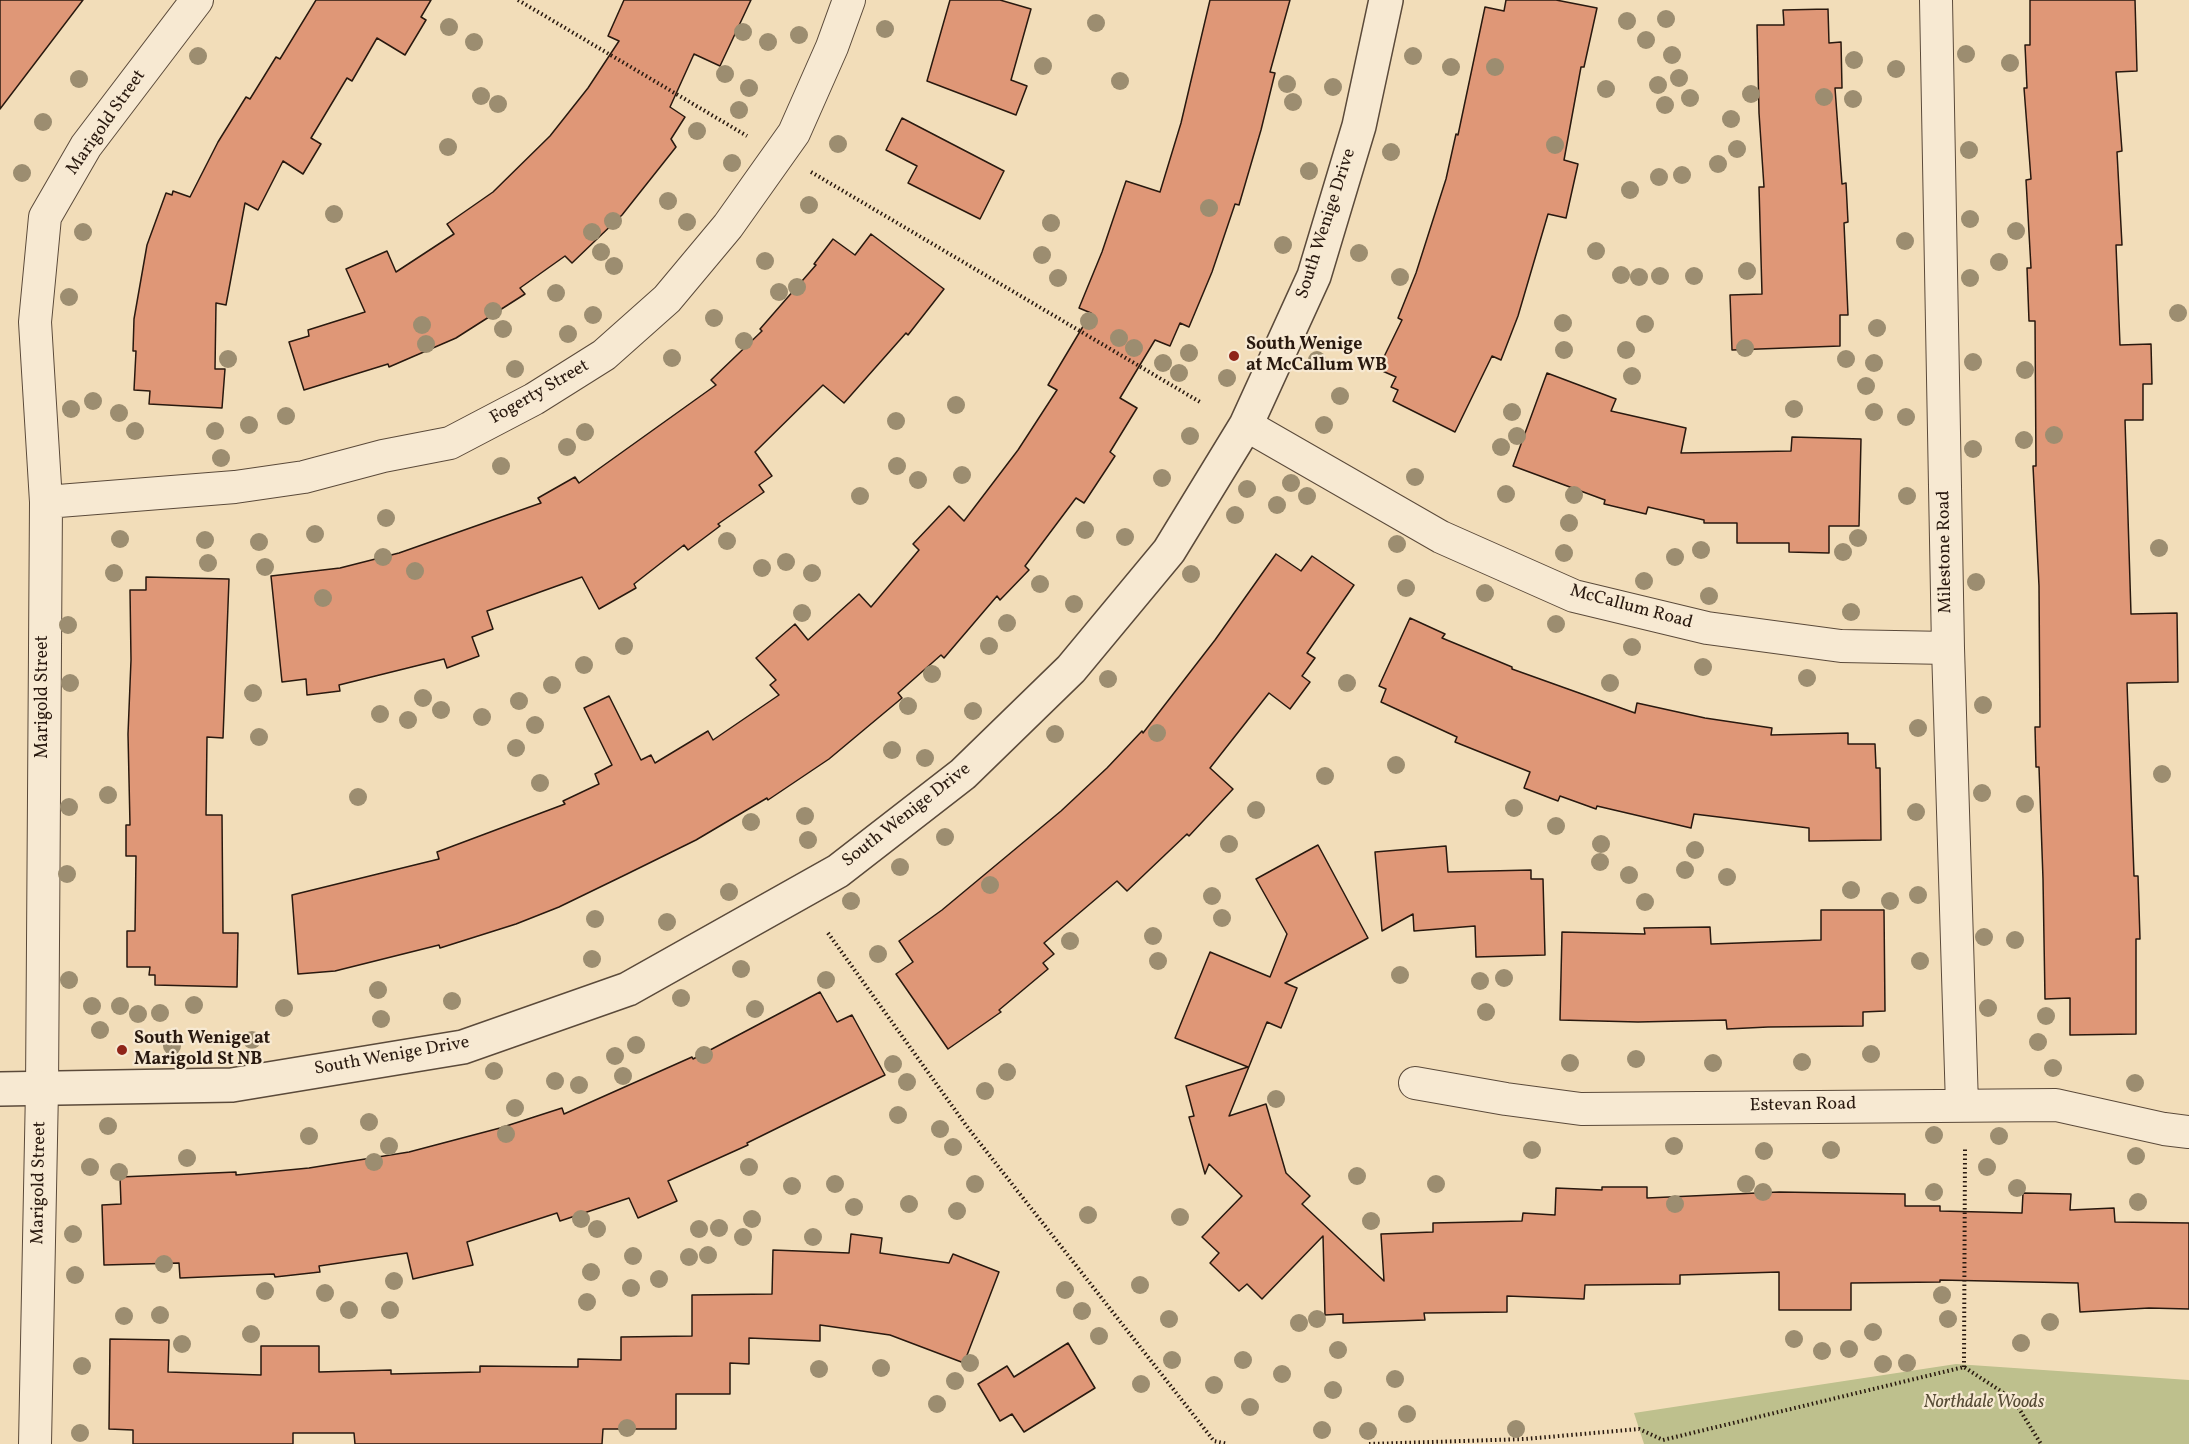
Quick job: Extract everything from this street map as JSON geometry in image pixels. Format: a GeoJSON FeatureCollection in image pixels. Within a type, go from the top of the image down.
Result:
{"type":"FeatureCollection","features":[{"type":"Feature","properties":{"kind":"street","name":"Marigold Street"},"geometry":{"type":"LineString","coordinates":[[35,1444],[42,1089],[46,502],[35,322],[45,217],[86,146],[197,0]]}},
{"type":"Feature","properties":{"kind":"street","name":"Fogerty Street"},"geometry":{"type":"LineString","coordinates":[[46,502],[235,487],[304,477],[383,456],[450,443],[534,399],[604,356],[667,299],[728,226],[794,133],[832,47],[849,0]]}},
{"type":"Feature","properties":{"kind":"street","name":"South Wenige Drive"},"geometry":{"type":"LineString","coordinates":[[0,1089],[232,1085],[463,1047],[628,989],[838,871],[963,774],[1071,669],[1169,551],[1246,425],[1314,276],[1359,126],[1386,0]]}},
{"type":"Feature","properties":{"kind":"street","name":"Milestone Road"},"geometry":{"type":"LineString","coordinates":[[1936,0],[1948,648],[1962,1105]]}},
{"type":"Feature","properties":{"kind":"street","name":"McCallum Road"},"geometry":{"type":"LineString","coordinates":[[1246,425],[1441,537],[1574,596],[1718,629],[1841,646],[1948,648]]}},
{"type":"Feature","properties":{"kind":"street","name":"Estevan Road"},"geometry":{"type":"LineString","coordinates":[[1415,1083],[1581,1109],[2056,1105],[2164,1130],[2189,1132]]}},
{"type":"Feature","properties":{"kind":"path"},"geometry":{"type":"LineString","coordinates":[[518,0],[747,135]]}},
{"type":"Feature","properties":{"kind":"path"},"geometry":{"type":"LineString","coordinates":[[810,171],[1200,402]]}},
{"type":"Feature","properties":{"kind":"path"},"geometry":{"type":"LineString","coordinates":[[828,933],[968,1128],[1214,1442],[1228,1444]]}},
{"type":"Feature","properties":{"kind":"path"},"geometry":{"type":"LineString","coordinates":[[1964,1367],[1965,1148]]}},
{"type":"Feature","properties":{"kind":"path"},"geometry":{"type":"LineString","coordinates":[[1369,1444],[1526,1439],[1639,1429],[1663,1442],[1964,1367],[2013,1399],[2041,1444]]}},
{"type":"Feature","properties":{"kind":"green space","name":"Northdale Woods"},"geometry":{"type":"Polygon","coordinates":[[[1956,1364],[2189,1380],[2189,1444],[1644,1444],[1634,1413],[1956,1364]]]}},
{"type":"Feature","properties":{"kind":"building"},"geometry":{"type":"Polygon","coordinates":[[[0,0],[83,0],[0,109],[0,0]]]}},
{"type":"Feature","properties":{"kind":"building"},"geometry":{"type":"Polygon","coordinates":[[[316,0],[431,0],[421,17],[426,20],[405,55],[377,38],[352,81],[347,78],[311,138],[321,144],[303,174],[283,161],[258,210],[245,203],[226,305],[216,303],[215,369],[225,369],[222,408],[149,404],[150,391],[134,390],[136,351],[133,351],[134,319],[147,245],[166,193],[172,195],[173,191],[190,197],[218,142],[246,97],[250,99],[276,57],[280,59],[316,0]]]}},
{"type":"Feature","properties":{"kind":"building"},"geometry":{"type":"Polygon","coordinates":[[[624,0],[751,0],[720,66],[694,54],[670,107],[685,117],[671,139],[676,147],[622,215],[572,263],[565,256],[520,288],[525,294],[456,338],[389,367],[388,364],[304,390],[289,342],[309,336],[308,330],[365,312],[346,269],[387,251],[396,272],[454,234],[447,224],[493,192],[550,136],[588,88],[619,41],[608,36],[624,0]]]}},
{"type":"Feature","properties":{"kind":"building"},"geometry":{"type":"Polygon","coordinates":[[[950,0],[1000,0],[1031,9],[1011,80],[1027,86],[1016,115],[927,81],[950,0]]]}},
{"type":"Feature","properties":{"kind":"building"},"geometry":{"type":"Polygon","coordinates":[[[1210,0],[1290,0],[1270,72],[1275,73],[1261,130],[1239,205],[1235,204],[1212,272],[1189,327],[1180,323],[1170,346],[1155,340],[1120,398],[1137,408],[1110,452],[1115,456],[1084,503],[1076,498],[1025,566],[1029,570],[1000,600],[997,596],[944,658],[941,655],[898,693],[902,698],[829,759],[768,800],[767,798],[696,840],[559,907],[516,924],[440,948],[439,945],[335,971],[298,974],[292,895],[439,859],[437,852],[565,804],[563,801],[599,784],[595,774],[612,765],[584,708],[609,696],[641,760],[651,755],[655,763],[708,731],[713,740],[779,695],[770,685],[776,680],[756,658],[795,624],[808,640],[859,594],[871,607],[919,550],[913,544],[949,506],[964,521],[1018,450],[1057,390],[1048,385],[1091,313],[1079,308],[1102,252],[1126,181],[1160,192],[1181,123],[1210,0]]]}},
{"type":"Feature","properties":{"kind":"building"},"geometry":{"type":"Polygon","coordinates":[[[1506,0],[1556,0],[1597,8],[1584,67],[1581,67],[1564,160],[1578,164],[1566,218],[1548,214],[1518,316],[1501,360],[1492,356],[1455,432],[1393,401],[1398,390],[1391,387],[1396,377],[1378,369],[1402,320],[1398,318],[1416,273],[1446,179],[1456,134],[1458,135],[1485,7],[1504,11],[1506,0]]]}},
{"type":"Feature","properties":{"kind":"building"},"geometry":{"type":"Polygon","coordinates":[[[2030,0],[2135,0],[2137,71],[2116,72],[2122,151],[2117,152],[2122,245],[2116,245],[2120,345],[2151,344],[2152,384],[2143,384],[2143,420],[2125,420],[2131,614],[2177,613],[2178,682],[2127,683],[2134,876],[2138,876],[2140,939],[2136,939],[2136,1034],[2070,1035],[2070,998],[2045,999],[2039,767],[2036,767],[2035,727],[2040,727],[2039,586],[2033,466],[2036,466],[2035,321],[2029,321],[2027,268],[2031,268],[2026,180],[2031,179],[2024,88],[2027,88],[2025,45],[2030,45],[2030,0]]]}},
{"type":"Feature","properties":{"kind":"building"},"geometry":{"type":"Polygon","coordinates":[[[1828,9],[1829,43],[1841,42],[1842,88],[1835,88],[1842,184],[1846,183],[1848,222],[1844,223],[1848,315],[1840,315],[1840,346],[1732,350],[1730,295],[1762,294],[1759,187],[1764,187],[1759,113],[1757,25],[1784,25],[1783,10],[1828,9]]]}},
{"type":"Feature","properties":{"kind":"building"},"geometry":{"type":"Polygon","coordinates":[[[902,118],[1004,171],[980,219],[908,183],[917,166],[886,150],[902,118]]]}},
{"type":"Feature","properties":{"kind":"building"},"geometry":{"type":"Polygon","coordinates":[[[871,234],[944,289],[908,335],[906,333],[844,403],[823,385],[755,452],[772,476],[759,485],[764,492],[718,524],[720,526],[688,550],[684,545],[634,584],[636,588],[599,609],[582,577],[487,611],[493,629],[472,637],[479,656],[447,668],[444,659],[339,685],[340,691],[307,695],[306,679],[282,682],[271,576],[340,568],[399,553],[541,503],[538,498],[575,477],[579,483],[716,385],[711,380],[762,331],[760,329],[816,265],[814,264],[833,239],[855,255],[871,234]]]}},
{"type":"Feature","properties":{"kind":"building"},"geometry":{"type":"Polygon","coordinates":[[[1547,373],[1616,399],[1611,411],[1686,428],[1681,453],[1791,451],[1792,437],[1861,439],[1859,526],[1829,526],[1829,553],[1789,552],[1789,543],[1737,543],[1737,523],[1704,523],[1704,520],[1648,507],[1646,514],[1604,504],[1605,500],[1513,466],[1547,373]]]}},
{"type":"Feature","properties":{"kind":"building"},"geometry":{"type":"Polygon","coordinates":[[[1276,554],[1301,571],[1312,556],[1354,585],[1307,653],[1315,658],[1302,676],[1310,682],[1290,709],[1269,693],[1210,768],[1233,789],[1189,836],[1187,834],[1127,891],[1117,881],[1044,943],[1054,954],[1043,963],[1048,969],[999,1010],[1001,1012],[948,1049],[896,974],[913,962],[899,941],[942,910],[1061,811],[1142,731],[1143,733],[1215,640],[1276,554]]]}},
{"type":"Feature","properties":{"kind":"building"},"geometry":{"type":"Polygon","coordinates":[[[146,577],[229,579],[223,738],[207,737],[206,815],[222,815],[223,933],[238,933],[237,987],[155,985],[155,975],[149,975],[150,967],[127,967],[127,931],[135,931],[136,856],[126,856],[126,825],[130,825],[128,734],[131,660],[130,590],[146,590],[146,577]]]}},
{"type":"Feature","properties":{"kind":"building"},"geometry":{"type":"Polygon","coordinates":[[[1410,618],[1445,634],[1442,638],[1512,667],[1512,669],[1635,713],[1637,703],[1705,718],[1772,728],[1771,735],[1848,733],[1848,744],[1875,744],[1876,768],[1880,768],[1881,840],[1809,841],[1809,828],[1694,814],[1691,828],[1597,806],[1596,809],[1560,796],[1558,801],[1524,788],[1530,772],[1455,742],[1457,737],[1381,702],[1386,689],[1379,686],[1410,618]]]}},
{"type":"Feature","properties":{"kind":"building"},"geometry":{"type":"Polygon","coordinates":[[[1318,845],[1368,938],[1285,983],[1297,988],[1281,1028],[1267,1022],[1229,1116],[1266,1104],[1286,1173],[1310,1196],[1302,1204],[1384,1281],[1381,1234],[1433,1232],[1433,1223],[1522,1221],[1523,1213],[1555,1215],[1556,1188],[1602,1190],[1602,1187],[1647,1187],[1647,1198],[1779,1192],[1905,1194],[1905,1206],[1940,1206],[1940,1211],[2022,1213],[2023,1193],[2071,1194],[2070,1210],[2114,1208],[2115,1222],[2189,1223],[2189,1309],[2149,1308],[2080,1312],[2078,1283],[1940,1280],[1940,1282],[1851,1283],[1851,1310],[1779,1310],[1779,1272],[1680,1275],[1680,1284],[1585,1285],[1584,1299],[1507,1296],[1507,1312],[1424,1313],[1425,1320],[1343,1323],[1343,1314],[1325,1315],[1323,1236],[1262,1299],[1247,1284],[1239,1291],[1210,1263],[1219,1253],[1202,1237],[1242,1196],[1209,1164],[1205,1174],[1189,1117],[1194,1116],[1186,1086],[1248,1067],[1175,1038],[1210,952],[1270,977],[1287,934],[1256,879],[1318,845]]]}},
{"type":"Feature","properties":{"kind":"building"},"geometry":{"type":"Polygon","coordinates":[[[1446,846],[1448,872],[1531,870],[1531,879],[1543,879],[1545,955],[1476,957],[1475,926],[1414,931],[1413,914],[1382,931],[1375,852],[1446,846]]]}},
{"type":"Feature","properties":{"kind":"building"},"geometry":{"type":"Polygon","coordinates":[[[1821,910],[1884,910],[1885,1011],[1863,1012],[1863,1026],[1727,1029],[1726,1020],[1638,1022],[1560,1020],[1562,932],[1645,934],[1644,928],[1710,927],[1711,944],[1821,940],[1821,910]]]}},
{"type":"Feature","properties":{"kind":"building"},"geometry":{"type":"Polygon","coordinates":[[[820,992],[837,1022],[852,1015],[885,1075],[747,1143],[748,1145],[668,1181],[677,1201],[638,1218],[629,1198],[560,1221],[557,1213],[467,1242],[473,1265],[413,1279],[407,1253],[319,1266],[320,1272],[275,1277],[274,1274],[180,1278],[179,1263],[104,1265],[102,1205],[121,1204],[120,1177],[236,1172],[236,1175],[309,1168],[409,1152],[500,1128],[562,1108],[564,1114],[692,1057],[693,1059],[820,992]]]}},
{"type":"Feature","properties":{"kind":"building"},"geometry":{"type":"Polygon","coordinates":[[[851,1234],[882,1238],[880,1253],[949,1263],[953,1254],[999,1272],[964,1363],[890,1335],[820,1325],[820,1341],[749,1338],[749,1364],[730,1363],[730,1394],[676,1394],[676,1429],[603,1429],[602,1444],[355,1444],[354,1433],[293,1433],[293,1444],[133,1444],[133,1430],[109,1429],[110,1339],[169,1340],[168,1372],[261,1375],[261,1346],[319,1346],[319,1372],[391,1370],[391,1374],[480,1372],[480,1366],[578,1367],[578,1359],[621,1360],[621,1337],[692,1336],[692,1295],[772,1294],[773,1250],[849,1253],[851,1234]]]}},
{"type":"Feature","properties":{"kind":"building"},"geometry":{"type":"Polygon","coordinates":[[[1068,1343],[1095,1388],[1024,1432],[1012,1414],[1000,1421],[978,1384],[1007,1366],[1014,1377],[1068,1343]]]}},
{"type":"Feature","properties":{"kind":"place","name":"South Wenige at McCallum WB"},"geometry":{"type":"Point","coordinates":[1234,356]}},
{"type":"Feature","properties":{"kind":"place","name":"South Wenige at Marigold St NB"},"geometry":{"type":"Point","coordinates":[122,1050]}}]}
